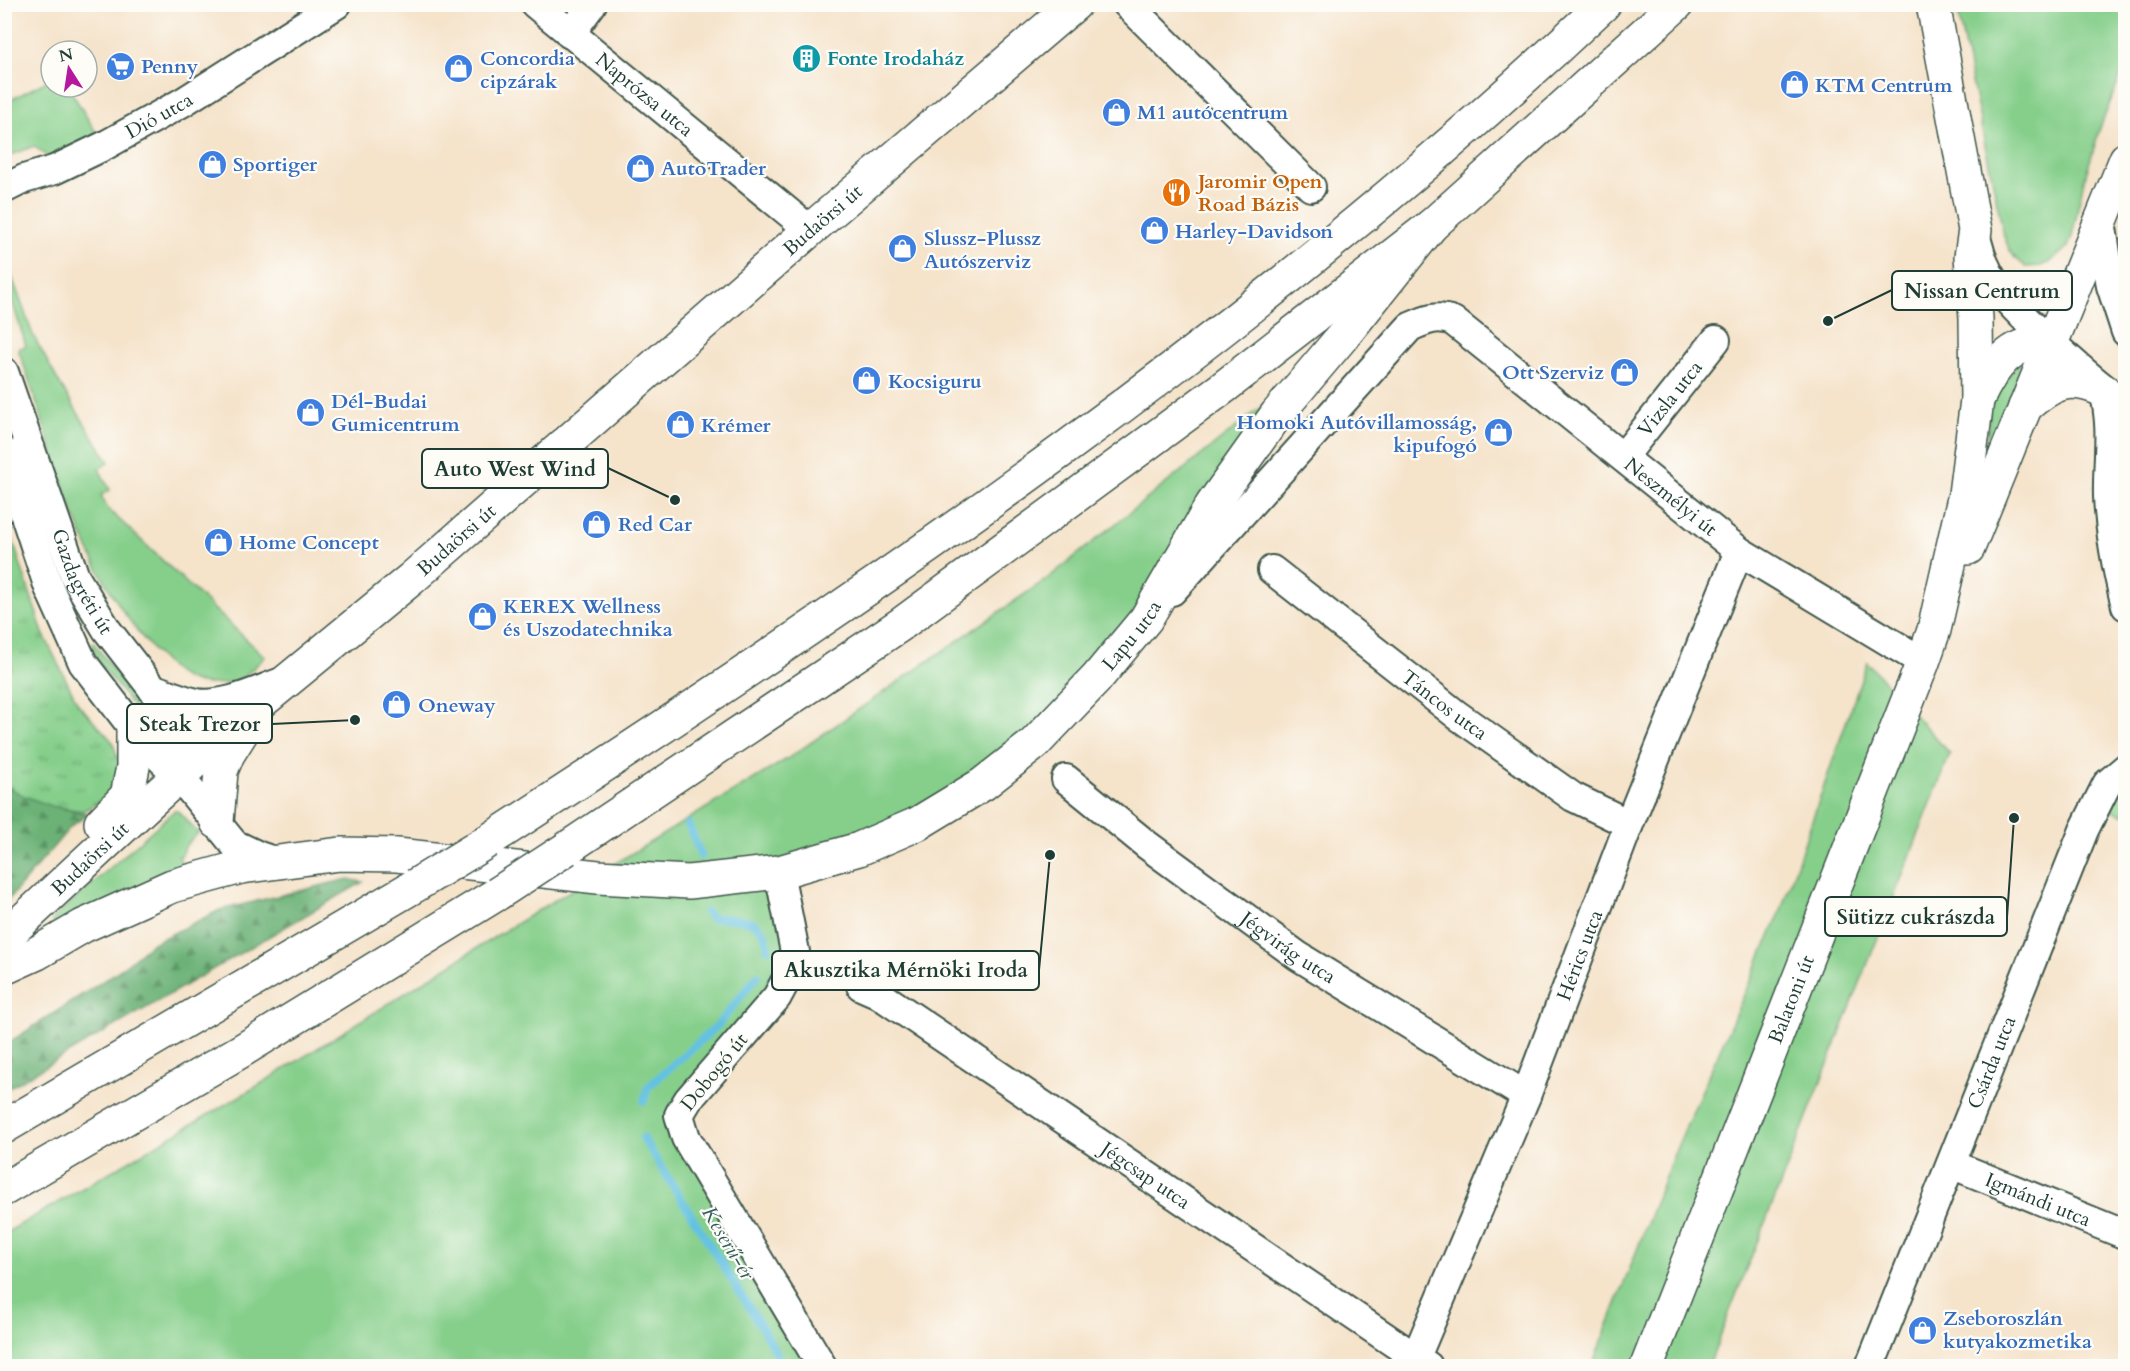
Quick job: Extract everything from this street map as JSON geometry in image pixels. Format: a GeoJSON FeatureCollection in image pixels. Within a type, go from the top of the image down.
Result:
{"type":"FeatureCollection","features":[{"type":"Feature","properties":{"kind":"main road","name":"Budaörsi út"},"geometry":{"type":"LineString","coordinates":[[4,938],[260,703],[411,579],[810,230],[1075,4]]}},
{"type":"Feature","properties":{"kind":"main road"},"geometry":{"type":"LineString","coordinates":[[4,1127],[488,841],[738,677],[984,508],[1140,393],[1348,230],[1456,141],[1604,4]]}},
{"type":"Feature","properties":{"kind":"main road"},"geometry":{"type":"LineString","coordinates":[[4,1189],[241,1051],[497,894],[900,625],[1224,387],[1431,226],[1677,4]]}},
{"type":"Feature","properties":{"kind":"main road"},"geometry":{"type":"LineString","coordinates":[[1933,4],[1975,230],[1971,257],[1976,318],[1977,400],[1965,494],[1934,630]]}},
{"type":"Feature","properties":{"kind":"main road"},"geometry":{"type":"LineString","coordinates":[[1934,630],[2126,159]]}},
{"type":"Feature","properties":{"kind":"main road"},"geometry":{"type":"LineString","coordinates":[[1146,619],[1212,505],[1277,414],[1431,226]]}},
{"type":"Feature","properties":{"kind":"main road"},"geometry":{"type":"LineString","coordinates":[[1977,400],[1987,377],[2004,357],[2031,344],[2051,342]]}},
{"type":"Feature","properties":{"kind":"main road"},"geometry":{"type":"LineString","coordinates":[[2025,407],[2051,388],[2075,381],[2088,383],[2115,398]]}},
{"type":"Feature","properties":{"kind":"main road","name":"Lapu utca"},"geometry":{"type":"LineString","coordinates":[[4,968],[37,953],[83,926],[172,886],[241,867],[340,854],[398,855],[598,877],[689,882],[779,872],[859,849],[917,824],[983,784],[1034,744],[1096,679],[1146,619]]}},
{"type":"Feature","properties":{"kind":"main road","name":"Balatoni út"},"geometry":{"type":"LineString","coordinates":[[1647,1366],[1934,630]]}},
{"type":"Feature","properties":{"kind":"main road"},"geometry":{"type":"LineString","coordinates":[[217,822],[221,771],[228,754],[260,703]]}},
{"type":"Feature","properties":{"kind":"main road"},"geometry":{"type":"LineString","coordinates":[[55,890],[78,847],[127,796],[133,767],[134,728]]}},
{"type":"Feature","properties":{"kind":"street","name":"Dió utca"},"geometry":{"type":"LineString","coordinates":[[4,189],[24,179],[54,170],[104,146],[183,102],[337,4]]}},
{"type":"Feature","properties":{"kind":"street","name":"Naprózsa utca"},"geometry":{"type":"LineString","coordinates":[[535,4],[810,230]]}},
{"type":"Feature","properties":{"kind":"street"},"geometry":{"type":"LineString","coordinates":[[570,34],[592,4]]}},
{"type":"Feature","properties":{"kind":"street"},"geometry":{"type":"LineString","coordinates":[[1128,4],[1311,187]]}},
{"type":"Feature","properties":{"kind":"street"},"geometry":{"type":"LineString","coordinates":[[2101,221],[2111,286],[2126,333]]}},
{"type":"Feature","properties":{"kind":"street"},"geometry":{"type":"LineString","coordinates":[[1975,230],[1980,255],[1989,277],[2011,306],[2115,398],[2111,427],[2108,497],[2120,531],[2126,606]]}},
{"type":"Feature","properties":{"kind":"street","name":"Neszmélyi út"},"geometry":{"type":"LineString","coordinates":[[1429,318],[1442,317],[1453,321],[1739,551],[1923,662]]}},
{"type":"Feature","properties":{"kind":"street","name":"Lapu utca"},"geometry":{"type":"LineString","coordinates":[[1146,619],[1410,327],[1429,318]]}},
{"type":"Feature","properties":{"kind":"street","name":"Vizsla utca"},"geometry":{"type":"LineString","coordinates":[[1623,457],[1716,340]]}},
{"type":"Feature","properties":{"kind":"street","name":"Gazdagréti út"},"geometry":{"type":"LineString","coordinates":[[4,372],[75,577],[107,630],[152,688],[170,719],[178,745],[179,776]]}},
{"type":"Feature","properties":{"kind":"street","name":"Gazdagréti út"},"geometry":{"type":"LineString","coordinates":[[4,452],[49,588],[71,641],[83,663],[134,728],[160,759],[179,776],[234,844],[277,862]]}},
{"type":"Feature","properties":{"kind":"street","name":"Hérics utca"},"geometry":{"type":"LineString","coordinates":[[1422,1362],[1629,824],[1739,551]]}},
{"type":"Feature","properties":{"kind":"street","name":"Táncos utca"},"geometry":{"type":"LineString","coordinates":[[1272,570],[1477,729],[1573,796],[1629,824]]}},
{"type":"Feature","properties":{"kind":"street"},"geometry":{"type":"LineString","coordinates":[[152,688],[198,703],[212,703],[232,700],[289,679]]}},
{"type":"Feature","properties":{"kind":"street","name":"Csárda utca"},"geometry":{"type":"LineString","coordinates":[[1870,1366],[2084,830],[2107,784],[2126,768]]}},
{"type":"Feature","properties":{"kind":"street","name":"Jégvirág utca"},"geometry":{"type":"LineString","coordinates":[[1066,779],[1147,845],[1298,956],[1526,1096]]}},
{"type":"Feature","properties":{"kind":"street","name":"Dobogó út"},"geometry":{"type":"LineString","coordinates":[[779,872],[795,952],[792,969],[777,997],[688,1100],[679,1115],[686,1138],[822,1366]]}},
{"type":"Feature","properties":{"kind":"street","name":"Jégcsap utca"},"geometry":{"type":"LineString","coordinates":[[861,986],[887,1000],[1422,1362]]}},
{"type":"Feature","properties":{"kind":"street","name":"Igmándi utca"},"geometry":{"type":"LineString","coordinates":[[1951,1164],[2126,1235]]}},
{"type":"Feature","properties":{"kind":"green space"},"geometry":{"type":"Polygon","coordinates":[[[1956,5],[2125,5],[2125,65],[2100,128],[2083,184],[2072,236],[2068,247],[2041,266],[2026,267],[2015,258],[2004,236],[1956,5]]]}},
{"type":"Feature","properties":{"kind":"green space"},"geometry":{"type":"Polygon","coordinates":[[[39,85],[39,99],[76,99],[97,134],[50,159],[34,146],[6,157],[10,173],[5,176],[4,89],[12,99],[39,85]]]}},
{"type":"Feature","properties":{"kind":"green space"},"geometry":{"type":"Polygon","coordinates":[[[4,255],[33,335],[61,386],[109,462],[99,469],[110,490],[101,495],[108,509],[265,657],[237,681],[205,684],[188,679],[174,670],[154,651],[104,581],[71,507],[18,349],[26,346],[5,278],[4,255]]]}},
{"type":"Feature","properties":{"kind":"green space"},"geometry":{"type":"Polygon","coordinates":[[[1325,356],[1146,619],[983,784],[779,872],[795,952],[682,1107],[816,1366],[5,1366],[4,1234],[259,1085],[501,933],[787,759],[1048,578],[1325,356]]]}},
{"type":"Feature","properties":{"kind":"green space"},"geometry":{"type":"Polygon","coordinates":[[[2022,360],[2029,365],[1984,487],[1990,398],[2022,360]]]}},
{"type":"Feature","properties":{"kind":"green space"},"geometry":{"type":"Polygon","coordinates":[[[4,514],[43,633],[78,704],[112,741],[120,764],[118,782],[107,798],[83,811],[51,806],[22,795],[5,785],[4,514]]]}},
{"type":"Feature","properties":{"kind":"green space"},"geometry":{"type":"Polygon","coordinates":[[[93,642],[125,686],[145,708],[139,714],[101,665],[91,646],[93,642]]]}},
{"type":"Feature","properties":{"kind":"green space"},"geometry":{"type":"Polygon","coordinates":[[[1867,662],[1950,754],[1709,1366],[1592,1366],[1674,1154],[1780,913],[1867,662]]]}},
{"type":"Feature","properties":{"kind":"green space"},"geometry":{"type":"Polygon","coordinates":[[[2125,781],[2125,815],[2107,808],[2125,781]]]}},
{"type":"Feature","properties":{"kind":"green space"},"geometry":{"type":"Polygon","coordinates":[[[5,785],[22,795],[51,806],[89,814],[72,825],[5,904],[5,785]]]}},
{"type":"Feature","properties":{"kind":"green space"},"geometry":{"type":"Polygon","coordinates":[[[174,811],[178,811],[198,833],[179,856],[183,868],[56,925],[53,924],[54,918],[174,811]]]}},
{"type":"Feature","properties":{"kind":"green space"},"geometry":{"type":"Polygon","coordinates":[[[348,879],[363,882],[5,1090],[5,1045],[117,972],[151,944],[220,910],[348,879]]]}},
{"type":"Feature","properties":{"kind":"waterway","name":"Keserű-ér"},"geometry":{"type":"LineString","coordinates":[[688,824],[701,856]]}},
{"type":"Feature","properties":{"kind":"waterway","name":"Keserű-ér"},"geometry":{"type":"LineString","coordinates":[[706,912],[711,918],[739,919],[756,925],[762,930],[768,949]]}},
{"type":"Feature","properties":{"kind":"waterway","name":"Keserű-ér"},"geometry":{"type":"LineString","coordinates":[[644,1101],[648,1087],[718,1025],[757,976]]}},
{"type":"Feature","properties":{"kind":"waterway","name":"Keserű-ér"},"geometry":{"type":"LineString","coordinates":[[643,1138],[762,1328],[783,1366]]}},
{"type":"Feature","properties":{"kind":"place","name":"Fonte Irodaház"},"geometry":{"type":"Point","coordinates":[806,58]}},
{"type":"Feature","properties":{"kind":"place","name":"Penny"},"geometry":{"type":"Point","coordinates":[120,66]}},
{"type":"Feature","properties":{"kind":"place","name":"Concordia cipzárak"},"geometry":{"type":"Point","coordinates":[459,69]}},
{"type":"Feature","properties":{"kind":"place","name":"KTM Centrum"},"geometry":{"type":"Point","coordinates":[1794,85]}},
{"type":"Feature","properties":{"kind":"place","name":"M1 autócentrum"},"geometry":{"type":"Point","coordinates":[1116,112]}},
{"type":"Feature","properties":{"kind":"place","name":"Sportiger"},"geometry":{"type":"Point","coordinates":[212,164]}},
{"type":"Feature","properties":{"kind":"place","name":"AutoTrader"},"geometry":{"type":"Point","coordinates":[640,168]}},
{"type":"Feature","properties":{"kind":"place","name":"Jaromir Open Road Bázis"},"geometry":{"type":"Point","coordinates":[1177,193]}},
{"type":"Feature","properties":{"kind":"place","name":"Harley-Davidson"},"geometry":{"type":"Point","coordinates":[1154,231]}},
{"type":"Feature","properties":{"kind":"place","name":"Slussz-Plussz Autószerviz"},"geometry":{"type":"Point","coordinates":[903,249]}},
{"type":"Feature","properties":{"kind":"place","name":"Nissan Centrum"},"geometry":{"type":"Point","coordinates":[1828,321]}},
{"type":"Feature","properties":{"kind":"place","name":"Ott Szerviz"},"geometry":{"type":"Point","coordinates":[1625,372]}},
{"type":"Feature","properties":{"kind":"place","name":"Kocsiguru"},"geometry":{"type":"Point","coordinates":[867,381]}},
{"type":"Feature","properties":{"kind":"place","name":"Dél-Budai Gumicentrum"},"geometry":{"type":"Point","coordinates":[310,413]}},
{"type":"Feature","properties":{"kind":"place","name":"Krémer"},"geometry":{"type":"Point","coordinates":[680,425]}},
{"type":"Feature","properties":{"kind":"place","name":"Homoki Autóvillamosság, kipufogó"},"geometry":{"type":"Point","coordinates":[1498,433]}},
{"type":"Feature","properties":{"kind":"place","name":"Auto West Wind"},"geometry":{"type":"Point","coordinates":[675,500]}},
{"type":"Feature","properties":{"kind":"place","name":"Red Car"},"geometry":{"type":"Point","coordinates":[597,524]}},
{"type":"Feature","properties":{"kind":"place","name":"Home Concept"},"geometry":{"type":"Point","coordinates":[218,542]}},
{"type":"Feature","properties":{"kind":"place","name":"KEREX Wellness és Uszodatechnika"},"geometry":{"type":"Point","coordinates":[482,617]}},
{"type":"Feature","properties":{"kind":"place","name":"Oneway"},"geometry":{"type":"Point","coordinates":[397,705]}},
{"type":"Feature","properties":{"kind":"place","name":"Steak Trezor"},"geometry":{"type":"Point","coordinates":[355,720]}},
{"type":"Feature","properties":{"kind":"place","name":"Sütizz cukrászda"},"geometry":{"type":"Point","coordinates":[2014,818]}},
{"type":"Feature","properties":{"kind":"place","name":"Akusztika Mérnöki Iroda"},"geometry":{"type":"Point","coordinates":[1050,855]}},
{"type":"Feature","properties":{"kind":"place","name":"Zseboroszlán kutyakozmetika"},"geometry":{"type":"Point","coordinates":[1922,1330]}}]}
